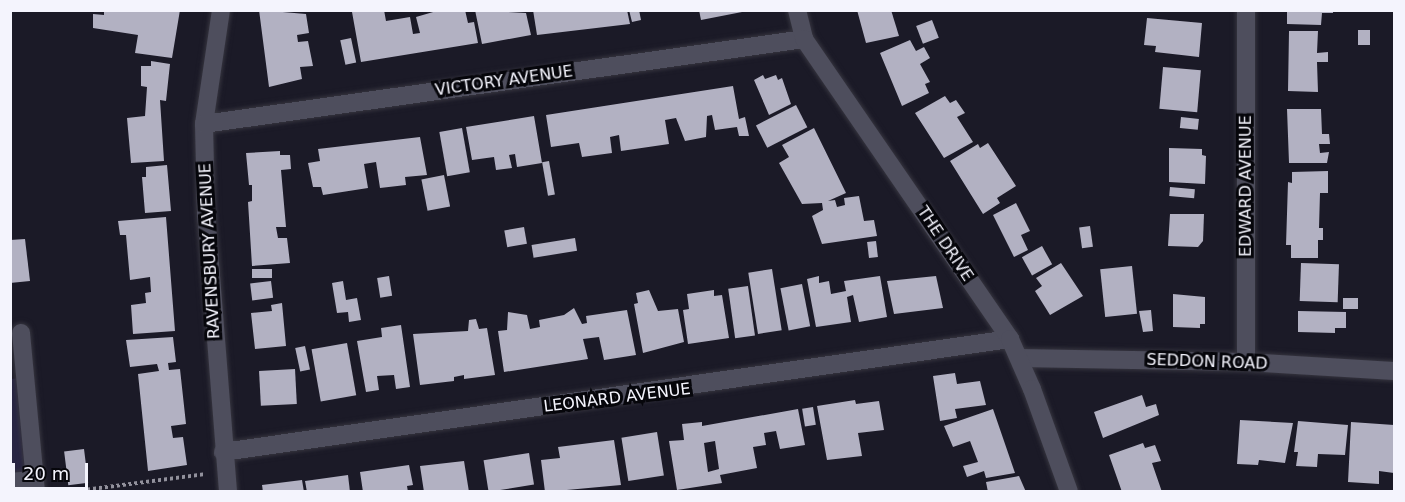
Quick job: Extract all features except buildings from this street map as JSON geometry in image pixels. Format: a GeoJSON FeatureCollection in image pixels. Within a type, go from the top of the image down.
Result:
{"type":"FeatureCollection","features":[{"type":"Feature","properties":{"kind":"street","name":"RAVENSBURY AVENUE"},"geometry":{"type":"LineString","coordinates":[[221,10],[204,124],[206,212],[223,452],[228,492]]}},
{"type":"Feature","properties":{"kind":"street","name":"THE DRIVE"},"geometry":{"type":"LineString","coordinates":[[796,10],[804,39],[1010,339],[1069,492]]}},
{"type":"Feature","properties":{"kind":"street","name":"EDWARD AVENUE"},"geometry":{"type":"LineString","coordinates":[[1246,10],[1246,362]]}},
{"type":"Feature","properties":{"kind":"street","name":"VICTORY AVENUE"},"geometry":{"type":"LineString","coordinates":[[204,124],[804,39]]}},
{"type":"Feature","properties":{"kind":"street"},"geometry":{"type":"LineString","coordinates":[[10,482],[35,486],[21,333]]}},
{"type":"Feature","properties":{"kind":"street","name":"LEONARD AVENUE"},"geometry":{"type":"LineString","coordinates":[[223,452],[1010,339]]}},
{"type":"Feature","properties":{"kind":"street","name":"SEDDON ROAD"},"geometry":{"type":"LineString","coordinates":[[1019,358],[1246,362],[1395,371]]}},
{"type":"Feature","properties":{"kind":"path"},"geometry":{"type":"LineString","coordinates":[[69,492],[211,473]]}},
{"type":"Feature","properties":{"kind":"shaded area"},"geometry":{"type":"Polygon","coordinates":[[[20,378],[29,475],[11,476],[11,379],[20,378]]]}}]}
